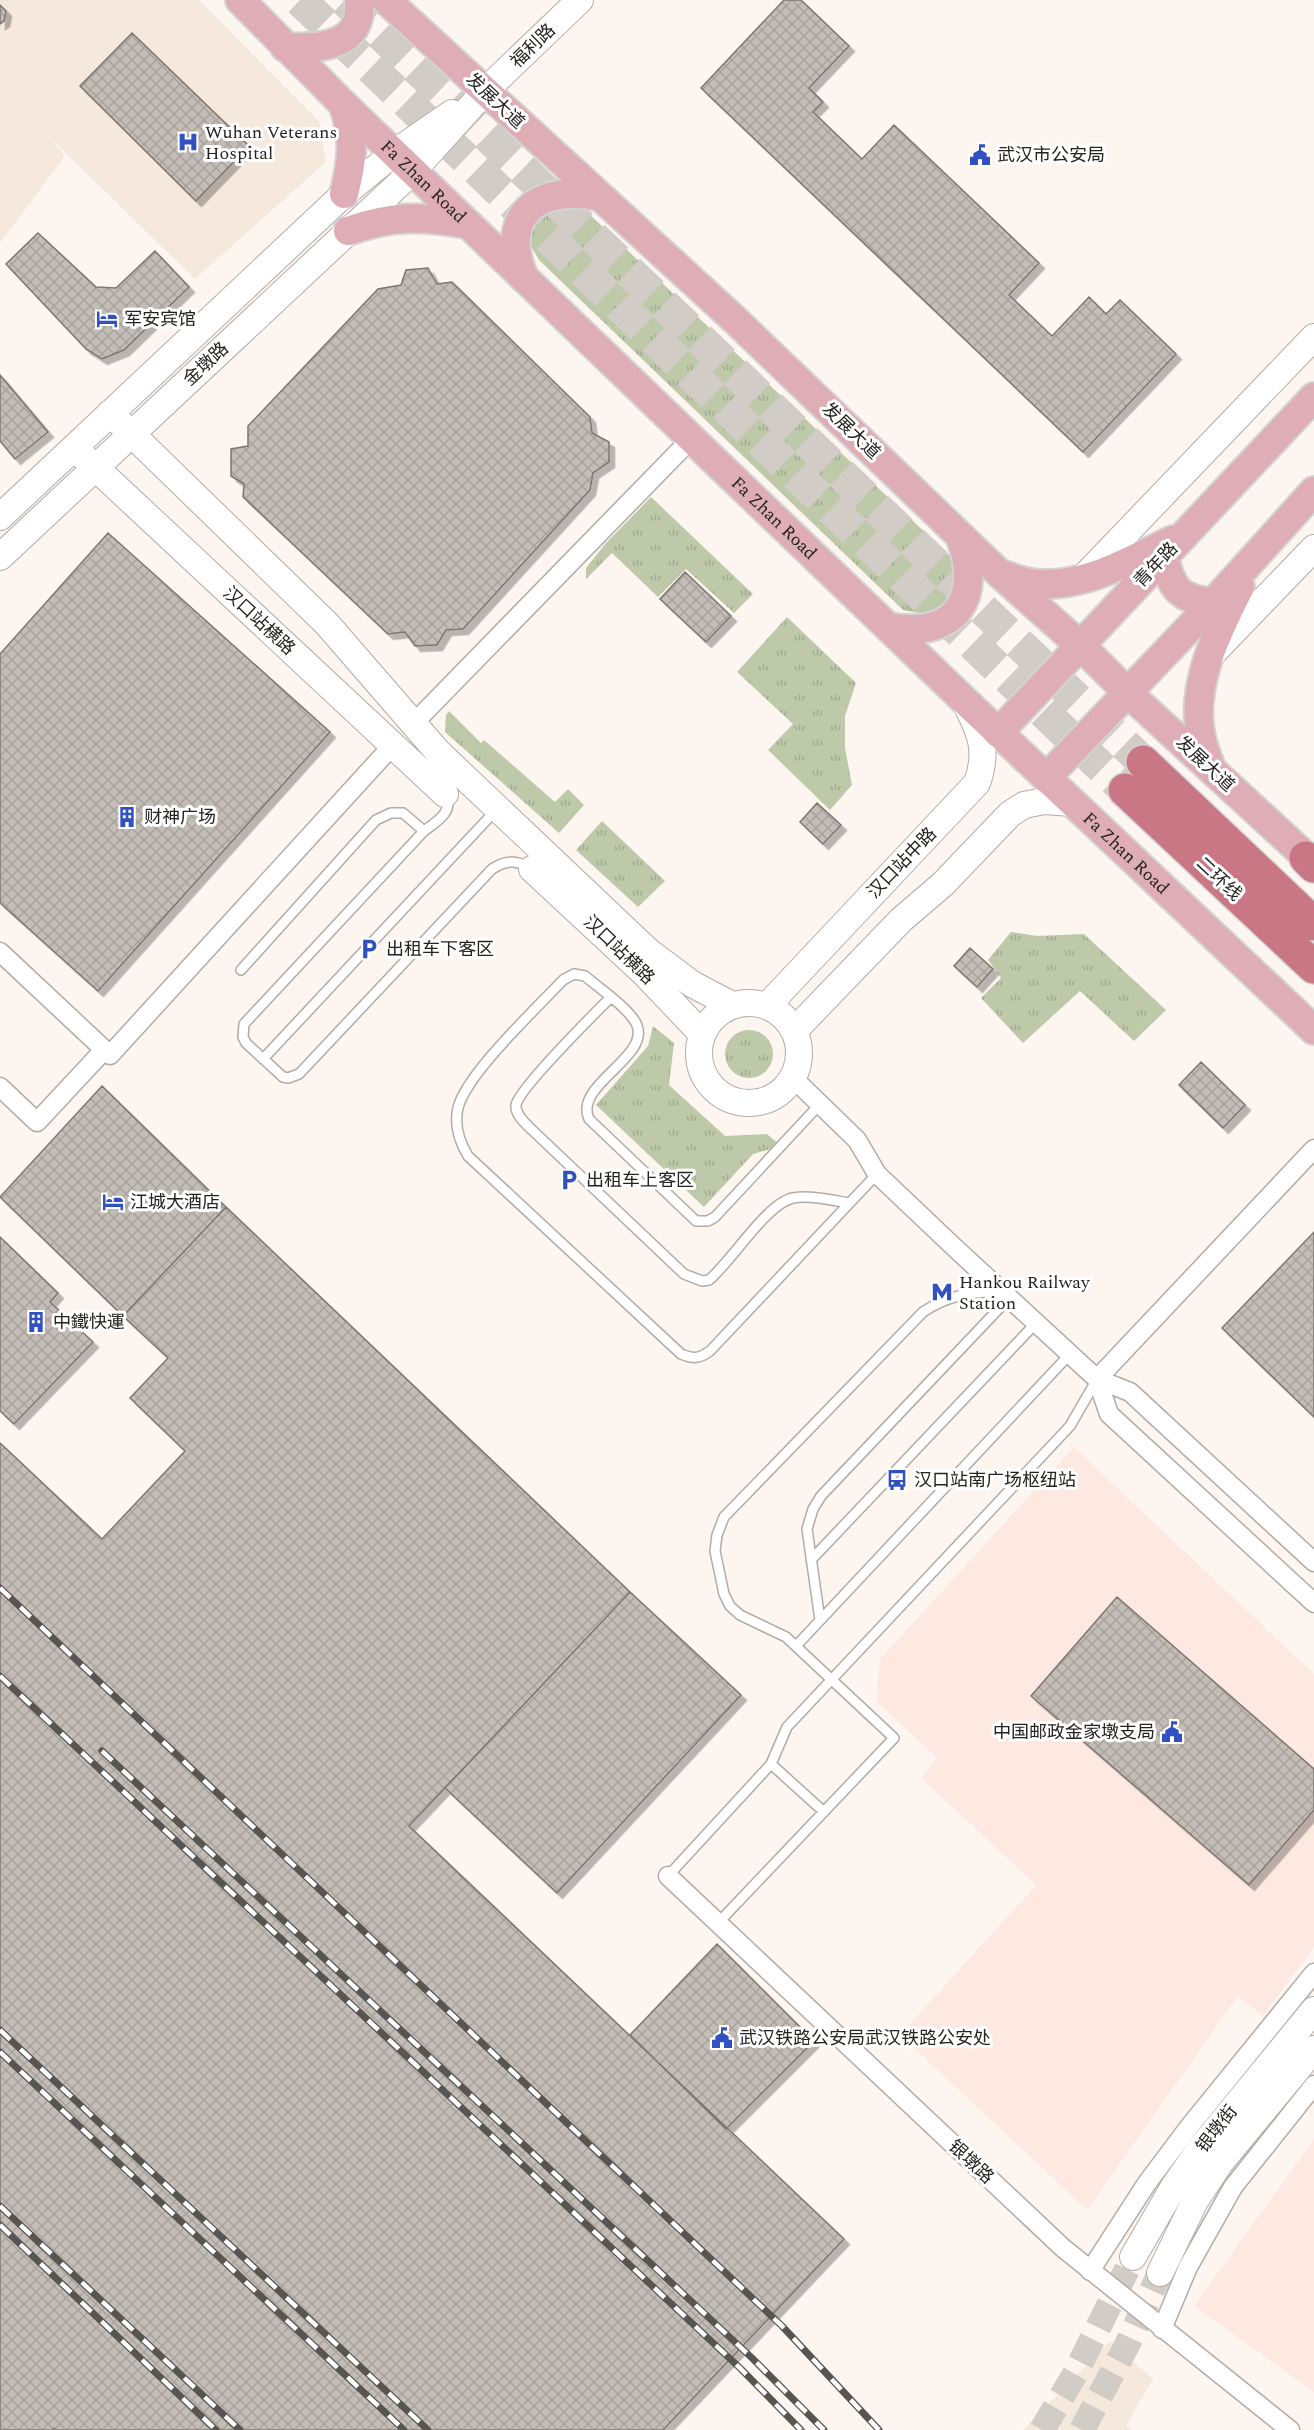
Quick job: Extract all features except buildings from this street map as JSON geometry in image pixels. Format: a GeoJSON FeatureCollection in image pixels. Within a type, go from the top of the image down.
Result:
{"type":"FeatureCollection","features":[{"type":"Feature","properties":{"kind":"highway","name":"二环线"},"geometry":{"type":"LineString","coordinates":[[1143,762],[1314,924]]}},
{"type":"Feature","properties":{"kind":"highway","name":"二环线"},"geometry":{"type":"LineString","coordinates":[[1125,790],[1314,967]]}},
{"type":"Feature","properties":{"kind":"main road","name":"Fa Zhan Road"},"geometry":{"type":"LineString","coordinates":[[240,0],[343,104],[965,702],[1314,1030]]}},
{"type":"Feature","properties":{"kind":"main road"},"geometry":{"type":"LineString","coordinates":[[285,47],[321,48],[345,38],[354,28],[357,20],[359,0]]}},
{"type":"Feature","properties":{"kind":"main road","name":"发展大道"},"geometry":{"type":"LineString","coordinates":[[386,0],[734,320],[1000,574],[1081,646],[1127,692],[1311,863]]}},
{"type":"Feature","properties":{"kind":"main road","name":"福利路"},"geometry":{"type":"LineString","coordinates":[[403,162],[485,91],[580,0]]}},
{"type":"Feature","properties":{"kind":"main road"},"geometry":{"type":"LineString","coordinates":[[343,104],[352,138],[352,154],[344,194]]}},
{"type":"Feature","properties":{"kind":"main road","name":"金墩路"},"geometry":{"type":"LineString","coordinates":[[0,517],[344,194],[403,162]]}},
{"type":"Feature","properties":{"kind":"main road","name":"金墩路"},"geometry":{"type":"LineString","coordinates":[[0,558],[348,231],[403,162]]}},
{"type":"Feature","properties":{"kind":"main road"},"geometry":{"type":"LineString","coordinates":[[524,278],[515,245],[517,231],[524,215],[536,203],[548,196],[565,193],[598,196]]}},
{"type":"Feature","properties":{"kind":"main road"},"geometry":{"type":"LineString","coordinates":[[348,231],[372,222],[409,217],[467,224]]}},
{"type":"Feature","properties":{"kind":"main road"},"geometry":{"type":"LineString","coordinates":[[1081,580],[1314,337]]}},
{"type":"Feature","properties":{"kind":"main road","name":"青年路"},"geometry":{"type":"LineString","coordinates":[[998,733],[1312,398]]}},
{"type":"Feature","properties":{"kind":"main road"},"geometry":{"type":"LineString","coordinates":[[110,413],[327,624],[438,752],[648,951],[692,984],[732,1005]]}},
{"type":"Feature","properties":{"kind":"main road","name":"汉口站横路"},"geometry":{"type":"LineString","coordinates":[[74,447],[445,794]]}},
{"type":"Feature","properties":{"kind":"main road"},"geometry":{"type":"LineString","coordinates":[[1046,778],[1213,603],[1314,491]]}},
{"type":"Feature","properties":{"kind":"main road"},"geometry":{"type":"LineString","coordinates":[[0,511],[24,494]]}},
{"type":"Feature","properties":{"kind":"main road"},"geometry":{"type":"LineString","coordinates":[[0,579],[53,509]]}},
{"type":"Feature","properties":{"kind":"main road"},"geometry":{"type":"LineString","coordinates":[[888,627],[907,630],[924,628],[941,623],[955,614],[965,600],[969,586],[969,569],[960,534]]}},
{"type":"Feature","properties":{"kind":"main road"},"geometry":{"type":"LineString","coordinates":[[1000,574],[1030,583],[1056,584],[1081,580],[1103,573],[1185,534]]}},
{"type":"Feature","properties":{"kind":"main road"},"geometry":{"type":"LineString","coordinates":[[1210,657],[1314,548]]}},
{"type":"Feature","properties":{"kind":"main road"},"geometry":{"type":"LineString","coordinates":[[1212,770],[1201,737],[1198,712],[1200,689],[1221,625],[1258,551]]}},
{"type":"Feature","properties":{"kind":"main road"},"geometry":{"type":"LineString","coordinates":[[1164,557],[1168,575],[1175,588],[1183,596],[1213,603]]}},
{"type":"Feature","properties":{"kind":"main road","name":"汉口站中路"},"geometry":{"type":"LineString","coordinates":[[767,1006],[977,783],[983,766],[984,747],[965,702]]}},
{"type":"Feature","properties":{"kind":"main road"},"geometry":{"type":"LineString","coordinates":[[794,1030],[901,920],[943,884],[1010,814],[1024,805],[1044,801],[1072,803]]}},
{"type":"Feature","properties":{"kind":"main road","name":"汉口站横路"},"geometry":{"type":"LineString","coordinates":[[532,869],[646,975],[702,1034]]}},
{"type":"Feature","properties":{"kind":"main road"},"geometry":{"type":"LineString","coordinates":[[744,1002],[767,1006],[783,1016],[794,1030],[800,1054],[793,1078],[785,1089],[774,1097],[747,1104],[728,1098],[711,1086],[703,1074],[699,1061],[699,1047],[702,1034],[720,1011],[744,1002]]}},
{"type":"Feature","properties":{"kind":"main road","name":"银墩街"},"geometry":{"type":"LineString","coordinates":[[1133,2256],[1173,2188],[1200,2149],[1314,2010]]}},
{"type":"Feature","properties":{"kind":"main road","name":"银墩街"},"geometry":{"type":"LineString","coordinates":[[1160,2273],[1195,2201],[1220,2163],[1314,2049]]}},
{"type":"Feature","properties":{"kind":"street"},"geometry":{"type":"LineString","coordinates":[[413,724],[692,438]]}},
{"type":"Feature","properties":{"kind":"street"},"geometry":{"type":"LineString","coordinates":[[0,952],[110,1055],[392,746]]}},
{"type":"Feature","properties":{"kind":"street"},"geometry":{"type":"LineString","coordinates":[[0,1087],[37,1122],[104,1050]]}},
{"type":"Feature","properties":{"kind":"street"},"geometry":{"type":"LineString","coordinates":[[793,1078],[857,1140],[877,1174],[1036,1323],[1097,1379],[1130,1392],[1314,1562]]}},
{"type":"Feature","properties":{"kind":"street"},"geometry":{"type":"LineString","coordinates":[[1097,1379],[1314,1149]]}},
{"type":"Feature","properties":{"kind":"street"},"geometry":{"type":"LineString","coordinates":[[1097,1379],[1110,1414],[1314,1603]]}},
{"type":"Feature","properties":{"kind":"street","name":"银墩路"},"geometry":{"type":"LineString","coordinates":[[668,1875],[1090,2271],[1290,2430]]}},
{"type":"Feature","properties":{"kind":"street"},"geometry":{"type":"LineString","coordinates":[[1090,2271],[1148,2183],[1189,2127],[1314,1973]]}},
{"type":"Feature","properties":{"kind":"street"},"geometry":{"type":"LineString","coordinates":[[1162,2329],[1188,2266],[1233,2187],[1314,2085]]}},
{"type":"Feature","properties":{"kind":"lane"},"geometry":{"type":"LineString","coordinates":[[445,794],[448,809],[424,831],[244,1024],[243,1037],[283,1077],[288,1078],[299,1074],[492,869],[514,861],[532,869]]}},
{"type":"Feature","properties":{"kind":"lane"},"geometry":{"type":"LineString","coordinates":[[263,1059],[498,808]]}},
{"type":"Feature","properties":{"kind":"lane"},"geometry":{"type":"LineString","coordinates":[[241,970],[376,820],[391,813],[403,813],[424,831]]}},
{"type":"Feature","properties":{"kind":"lane"},"geometry":{"type":"LineString","coordinates":[[820,1104],[715,1217],[708,1221],[696,1221],[594,1125],[585,1112],[590,1097],[636,1045],[639,1038],[637,1025],[632,1018],[585,976],[574,974],[563,980],[470,1082],[458,1106],[458,1133],[468,1156],[681,1354],[691,1359],[701,1358],[710,1351],[877,1174]]}},
{"type":"Feature","properties":{"kind":"lane"},"geometry":{"type":"LineString","coordinates":[[610,998],[529,1085],[516,1105],[517,1112],[530,1128],[684,1274],[702,1281],[709,1280],[773,1210],[787,1200],[807,1197],[849,1203]]}},
{"type":"Feature","properties":{"kind":"lane"},"geometry":{"type":"LineString","coordinates":[[718,1923],[894,1738],[796,1646],[777,1631],[740,1615],[730,1606],[724,1594],[715,1551],[717,1535],[724,1517],[923,1312],[935,1304],[965,1293],[1006,1295]]}},
{"type":"Feature","properties":{"kind":"lane"},"geometry":{"type":"LineString","coordinates":[[820,1620],[807,1529],[813,1509],[821,1496],[1006,1295]]}},
{"type":"Feature","properties":{"kind":"lane"},"geometry":{"type":"LineString","coordinates":[[811,1560],[1036,1323]]}},
{"type":"Feature","properties":{"kind":"lane"},"geometry":{"type":"LineString","coordinates":[[796,1646],[1070,1354]]}},
{"type":"Feature","properties":{"kind":"lane"},"geometry":{"type":"LineString","coordinates":[[668,1875],[771,1764],[787,1727],[1070,1426],[1097,1379]]}},
{"type":"Feature","properties":{"kind":"lane"},"geometry":{"type":"LineString","coordinates":[[771,1764],[824,1812]]}},
{"type":"Feature","properties":{"kind":"shaded area","name":"Wuhan Veterans Hospital"},"geometry":{"type":"Polygon","coordinates":[[[0,0],[199,0],[319,121],[326,162],[195,279],[48,136],[65,156],[0,243],[0,0]]]}},
{"type":"Feature","properties":{"kind":"shaded area"},"geometry":{"type":"Polygon","coordinates":[[[1074,1447],[1314,1674],[1314,1947],[1263,2016],[1238,1996],[1087,2210],[900,2035],[1036,1885],[921,1778],[937,1758],[876,1701],[880,1659],[1074,1447]]]}},
{"type":"Feature","properties":{"kind":"shaded area"},"geometry":{"type":"Polygon","coordinates":[[[1314,2139],[1314,2392],[1194,2306],[1314,2139]]]}},
{"type":"Feature","properties":{"kind":"shaded area"},"geometry":{"type":"Polygon","coordinates":[[[1110,2341],[1153,2379],[1126,2425],[1131,2430],[1023,2430],[1110,2341]]]}},
{"type":"Feature","properties":{"kind":"green space"},"geometry":{"type":"Polygon","coordinates":[[[570,203],[585,210],[951,557],[956,581],[954,597],[931,615],[903,610],[539,260],[528,241],[537,213],[570,203]]]}},
{"type":"Feature","properties":{"kind":"green space"},"geometry":{"type":"Polygon","coordinates":[[[651,497],[753,594],[734,613],[686,569],[658,597],[612,553],[586,579],[586,568],[606,543],[651,497]]]}},
{"type":"Feature","properties":{"kind":"green space"},"geometry":{"type":"Polygon","coordinates":[[[787,617],[856,683],[845,716],[845,748],[852,785],[830,810],[768,750],[793,724],[737,672],[787,617]]]}},
{"type":"Feature","properties":{"kind":"green space"},"geometry":{"type":"Polygon","coordinates":[[[449,711],[481,743],[484,740],[555,802],[568,789],[584,805],[559,833],[445,732],[446,715],[449,711]]]}},
{"type":"Feature","properties":{"kind":"green space"},"geometry":{"type":"Polygon","coordinates":[[[602,821],[665,881],[638,907],[576,850],[602,821]]]}},
{"type":"Feature","properties":{"kind":"green space"},"geometry":{"type":"Polygon","coordinates":[[[1011,932],[1037,936],[1084,934],[1166,1010],[1134,1041],[1080,991],[1023,1043],[981,998],[1001,978],[988,960],[1011,932]]]}},
{"type":"Feature","properties":{"kind":"green space"},"geometry":{"type":"Polygon","coordinates":[[[653,1026],[674,1043],[669,1085],[725,1136],[767,1134],[781,1146],[753,1154],[704,1207],[596,1105],[648,1046],[653,1026]]]}},
{"type":"Feature","properties":{"kind":"green space"},"geometry":{"type":"Polygon","coordinates":[[[744,1030],[754,1030],[766,1037],[773,1049],[773,1059],[766,1071],[754,1078],[744,1078],[729,1067],[725,1059],[725,1049],[736,1034],[744,1030]]]}},
{"type":"Feature","properties":{"kind":"tunnel"},"geometry":{"type":"LineString","coordinates":[[300,0],[1125,790]]}},
{"type":"Feature","properties":{"kind":"tunnel"},"geometry":{"type":"LineString","coordinates":[[345,0],[1143,762]]}},
{"type":"Feature","properties":{"kind":"tunnel"},"geometry":{"type":"LineString","coordinates":[[1042,2430],[1075,2374],[1133,2257]]}},
{"type":"Feature","properties":{"kind":"tunnel"},"geometry":{"type":"LineString","coordinates":[[1082,2430],[1128,2343],[1160,2273]]}},
{"type":"Feature","properties":{"kind":"railway"},"geometry":{"type":"LineString","coordinates":[[0,1588],[782,2326],[879,2430]]}},
{"type":"Feature","properties":{"kind":"railway"},"geometry":{"type":"LineString","coordinates":[[0,1676],[741,2369],[801,2430]]}},
{"type":"Feature","properties":{"kind":"railway"},"geometry":{"type":"LineString","coordinates":[[102,1751],[752,2358],[824,2430]]}},
{"type":"Feature","properties":{"kind":"railway"},"geometry":{"type":"LineString","coordinates":[[0,2030],[428,2430]]}},
{"type":"Feature","properties":{"kind":"railway"},"geometry":{"type":"LineString","coordinates":[[0,2052],[404,2430]]}},
{"type":"Feature","properties":{"kind":"railway"},"geometry":{"type":"LineString","coordinates":[[0,2206],[240,2430]]}},
{"type":"Feature","properties":{"kind":"railway"},"geometry":{"type":"LineString","coordinates":[[0,2225],[216,2430]]}},
{"type":"Feature","properties":{"kind":"place","name":"Wuhan Veterans Hospital"},"geometry":{"type":"Point","coordinates":[188,142]}},
{"type":"Feature","properties":{"kind":"place","name":"武汉市公安局"},"geometry":{"type":"Point","coordinates":[980,155]}},
{"type":"Feature","properties":{"kind":"place","name":"军安宾馆"},"geometry":{"type":"Point","coordinates":[107,319]}},
{"type":"Feature","properties":{"kind":"place","name":"财神广场"},"geometry":{"type":"Point","coordinates":[127,817]}},
{"type":"Feature","properties":{"kind":"place","name":"出租车下客区"},"geometry":{"type":"Point","coordinates":[369,949]}},
{"type":"Feature","properties":{"kind":"place","name":"出租车上客区"},"geometry":{"type":"Point","coordinates":[569,1180]}},
{"type":"Feature","properties":{"kind":"place","name":"江城大酒店"},"geometry":{"type":"Point","coordinates":[113,1202]}},
{"type":"Feature","properties":{"kind":"place","name":"Hankou Railway Station"},"geometry":{"type":"Point","coordinates":[942,1292]}},
{"type":"Feature","properties":{"kind":"place","name":"中鐵快運"},"geometry":{"type":"Point","coordinates":[36,1322]}},
{"type":"Feature","properties":{"kind":"place","name":"汉口站南广场枢纽站"},"geometry":{"type":"Point","coordinates":[897,1480]}},
{"type":"Feature","properties":{"kind":"place","name":"中国邮政金家墩支局"},"geometry":{"type":"Point","coordinates":[1172,1732]}},
{"type":"Feature","properties":{"kind":"place","name":"武汉铁路公安局武汉铁路公安处"},"geometry":{"type":"Point","coordinates":[722,2038]}}]}
